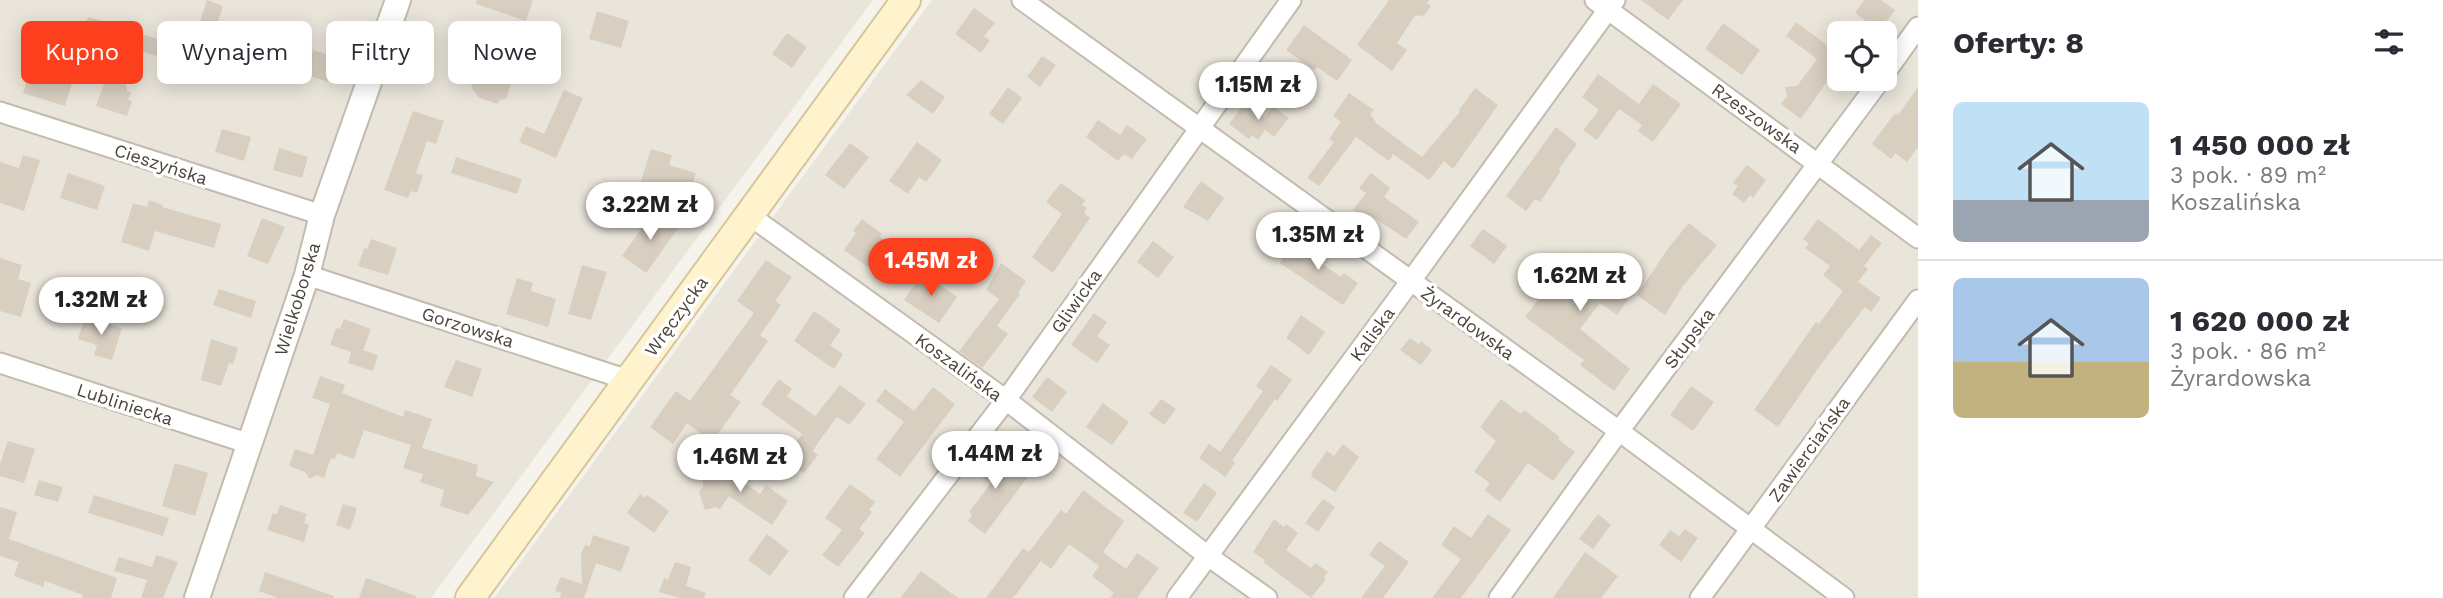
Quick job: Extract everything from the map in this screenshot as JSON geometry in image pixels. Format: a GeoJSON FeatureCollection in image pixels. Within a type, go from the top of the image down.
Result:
{"type":"FeatureCollection","features":[{"type":"Feature","properties":{"kind":"main road","name":"Wręczycka"},"geometry":{"type":"LineString","coordinates":[[470,598],[906,0]]}},
{"type":"Feature","properties":{"kind":"street","name":"Wielkoborska"},"geometry":{"type":"LineString","coordinates":[[197,598],[307,275],[322,215],[398,0]]}},
{"type":"Feature","properties":{"kind":"street","name":"Żyrardowska"},"geometry":{"type":"LineString","coordinates":[[1022,0],[1619,431],[1844,598]]}},
{"type":"Feature","properties":{"kind":"street","name":"Gliwicka"},"geometry":{"type":"LineString","coordinates":[[854,598],[1006,400],[1291,0]]}},
{"type":"Feature","properties":{"kind":"street","name":"Rzeszowska"},"geometry":{"type":"LineString","coordinates":[[1606,3],[1918,238]]}},
{"type":"Feature","properties":{"kind":"street","name":"Kaliska"},"geometry":{"type":"LineString","coordinates":[[1177,598],[1410,282],[1606,3]]}},
{"type":"Feature","properties":{"kind":"street"},"geometry":{"type":"LineString","coordinates":[[1897,56],[1918,27]]}},
{"type":"Feature","properties":{"kind":"street","name":"Słupska"},"geometry":{"type":"LineString","coordinates":[[1499,598],[1619,431],[1872,91]]}},
{"type":"Feature","properties":{"kind":"street","name":"Cieszyńska"},"geometry":{"type":"LineString","coordinates":[[0,112],[322,215]]}},
{"type":"Feature","properties":{"kind":"street","name":"Koszalińska"},"geometry":{"type":"LineString","coordinates":[[749,215],[1006,400],[1208,556],[1267,598]]}},
{"type":"Feature","properties":{"kind":"street","name":"Gorzowska"},"geometry":{"type":"LineString","coordinates":[[307,275],[628,380]]}},
{"type":"Feature","properties":{"kind":"street","name":"Zawierciańska"},"geometry":{"type":"LineString","coordinates":[[1700,598],[1918,300]]}},
{"type":"Feature","properties":{"kind":"street","name":"Lubliniecka"},"geometry":{"type":"LineString","coordinates":[[0,363],[250,444]]}},
{"type":"Feature","properties":{"kind":"shaded area"},"geometry":{"type":"Polygon","coordinates":[[[0,0],[873,0],[431,598],[0,598],[0,0]]]}},
{"type":"Feature","properties":{"kind":"shaded area"},"geometry":{"type":"Polygon","coordinates":[[[932,0],[1918,0],[1918,598],[494,598],[932,0]]]}},
{"type":"Feature","properties":{"kind":"building"},"geometry":{"type":"Polygon","coordinates":[[[207,0],[223,6],[218,21],[200,21],[207,0]]]}},
{"type":"Feature","properties":{"kind":"building"},"geometry":{"type":"Polygon","coordinates":[[[477,0],[533,0],[526,21],[476,4],[477,0]]]}},
{"type":"Feature","properties":{"kind":"building"},"geometry":{"type":"Polygon","coordinates":[[[1389,0],[1429,0],[1427,3],[1431,6],[1423,17],[1414,17],[1397,43],[1407,50],[1392,71],[1357,45],[1389,0]]]}},
{"type":"Feature","properties":{"kind":"building"},"geometry":{"type":"Polygon","coordinates":[[[1641,0],[1683,0],[1668,20],[1641,0]]]}},
{"type":"Feature","properties":{"kind":"building"},"geometry":{"type":"Polygon","coordinates":[[[1864,0],[1881,0],[1895,10],[1887,21],[1866,21],[1855,13],[1864,0]]]}},
{"type":"Feature","properties":{"kind":"building"},"geometry":{"type":"Polygon","coordinates":[[[974,8],[995,23],[984,36],[990,40],[981,53],[955,34],[974,8]]]}},
{"type":"Feature","properties":{"kind":"building"},"geometry":{"type":"Polygon","coordinates":[[[597,11],[629,21],[621,48],[589,39],[597,11]]]}},
{"type":"Feature","properties":{"kind":"building"},"geometry":{"type":"Polygon","coordinates":[[[1796,22],[1827,45],[1827,81],[1801,119],[1781,104],[1787,96],[1785,87],[1797,86],[1817,59],[1786,36],[1796,22]]]}},
{"type":"Feature","properties":{"kind":"building"},"geometry":{"type":"Polygon","coordinates":[[[1723,23],[1760,50],[1742,75],[1705,49],[1723,23]]]}},
{"type":"Feature","properties":{"kind":"building"},"geometry":{"type":"Polygon","coordinates":[[[1304,25],[1352,60],[1337,81],[1317,67],[1314,70],[1286,50],[1304,25]]]}},
{"type":"Feature","properties":{"kind":"building"},"geometry":{"type":"Polygon","coordinates":[[[787,33],[807,47],[792,68],[772,54],[787,33]]]}},
{"type":"Feature","properties":{"kind":"building"},"geometry":{"type":"Polygon","coordinates":[[[143,34],[157,39],[157,56],[143,52],[143,34]]]}},
{"type":"Feature","properties":{"kind":"building"},"geometry":{"type":"Polygon","coordinates":[[[313,50],[326,54],[326,81],[312,77],[313,50]]]}},
{"type":"Feature","properties":{"kind":"building"},"geometry":{"type":"Polygon","coordinates":[[[1042,56],[1056,65],[1040,87],[1027,77],[1042,56]]]}},
{"type":"Feature","properties":{"kind":"building"},"geometry":{"type":"Polygon","coordinates":[[[1598,74],[1639,104],[1653,84],[1681,104],[1653,142],[1638,131],[1642,125],[1619,109],[1597,140],[1583,130],[1599,110],[1582,97],[1598,74]]]}},
{"type":"Feature","properties":{"kind":"building"},"geometry":{"type":"Polygon","coordinates":[[[921,80],[945,97],[933,114],[906,95],[921,80]]]}},
{"type":"Feature","properties":{"kind":"building"},"geometry":{"type":"Polygon","coordinates":[[[26,84],[72,84],[65,106],[23,93],[26,84]]]}},
{"type":"Feature","properties":{"kind":"building"},"geometry":{"type":"Polygon","coordinates":[[[104,84],[126,84],[127,91],[131,92],[128,100],[132,101],[127,116],[96,106],[104,84]]]}},
{"type":"Feature","properties":{"kind":"building"},"geometry":{"type":"Polygon","coordinates":[[[471,84],[511,84],[506,99],[497,104],[480,98],[471,84]]]}},
{"type":"Feature","properties":{"kind":"building"},"geometry":{"type":"Polygon","coordinates":[[[1008,87],[1022,98],[1003,124],[989,114],[1008,87]]]}},
{"type":"Feature","properties":{"kind":"building"},"geometry":{"type":"Polygon","coordinates":[[[1918,87],[1918,147],[1907,162],[1895,153],[1891,159],[1872,144],[1918,87]]]}},
{"type":"Feature","properties":{"kind":"building"},"geometry":{"type":"Polygon","coordinates":[[[1475,88],[1498,105],[1453,169],[1444,161],[1429,180],[1393,154],[1389,161],[1356,137],[1319,186],[1307,178],[1334,142],[1329,139],[1341,122],[1333,116],[1349,93],[1374,110],[1370,114],[1377,124],[1422,157],[1460,112],[1475,88]]]}},
{"type":"Feature","properties":{"kind":"building"},"geometry":{"type":"Polygon","coordinates":[[[564,90],[583,98],[556,158],[519,142],[526,126],[544,134],[564,90]]]}},
{"type":"Feature","properties":{"kind":"building"},"geometry":{"type":"Polygon","coordinates":[[[1245,103],[1265,118],[1273,106],[1289,118],[1274,137],[1265,130],[1258,140],[1252,135],[1249,139],[1229,124],[1245,103]]]}},
{"type":"Feature","properties":{"kind":"building"},"geometry":{"type":"Polygon","coordinates":[[[413,111],[444,121],[436,144],[427,141],[416,173],[423,175],[417,193],[411,191],[408,198],[384,190],[413,111]]]}},
{"type":"Feature","properties":{"kind":"building"},"geometry":{"type":"Polygon","coordinates":[[[1098,120],[1120,135],[1127,125],[1147,139],[1132,159],[1124,154],[1118,161],[1086,137],[1098,120]]]}},
{"type":"Feature","properties":{"kind":"building"},"geometry":{"type":"Polygon","coordinates":[[[1556,127],[1577,144],[1540,202],[1535,199],[1526,211],[1506,196],[1556,127]]]}},
{"type":"Feature","properties":{"kind":"building"},"geometry":{"type":"Polygon","coordinates":[[[222,129],[251,137],[244,161],[215,152],[222,129]]]}},
{"type":"Feature","properties":{"kind":"building"},"geometry":{"type":"Polygon","coordinates":[[[917,142],[942,160],[926,182],[919,177],[908,194],[889,181],[917,142]]]}},
{"type":"Feature","properties":{"kind":"building"},"geometry":{"type":"Polygon","coordinates":[[[850,143],[869,157],[844,189],[825,175],[850,143]]]}},
{"type":"Feature","properties":{"kind":"building"},"geometry":{"type":"Polygon","coordinates":[[[279,148],[308,157],[302,178],[273,170],[279,148]]]}},
{"type":"Feature","properties":{"kind":"building"},"geometry":{"type":"Polygon","coordinates":[[[651,149],[672,155],[669,165],[696,173],[688,197],[641,181],[651,149]]]}},
{"type":"Feature","properties":{"kind":"building"},"geometry":{"type":"Polygon","coordinates":[[[23,155],[40,160],[24,211],[0,203],[0,162],[19,168],[23,155]]]}},
{"type":"Feature","properties":{"kind":"building"},"geometry":{"type":"Polygon","coordinates":[[[456,157],[522,179],[517,194],[451,173],[456,157]]]}},
{"type":"Feature","properties":{"kind":"building"},"geometry":{"type":"Polygon","coordinates":[[[1747,165],[1766,180],[1753,198],[1750,195],[1744,203],[1732,194],[1738,186],[1733,183],[1747,165]]]}},
{"type":"Feature","properties":{"kind":"building"},"geometry":{"type":"Polygon","coordinates":[[[68,173],[105,186],[97,210],[60,198],[68,173]]]}},
{"type":"Feature","properties":{"kind":"building"},"geometry":{"type":"Polygon","coordinates":[[[1371,173],[1390,188],[1384,197],[1419,222],[1406,239],[1370,215],[1366,220],[1353,210],[1366,193],[1359,188],[1371,173]]]}},
{"type":"Feature","properties":{"kind":"building"},"geometry":{"type":"Polygon","coordinates":[[[1201,181],[1224,198],[1208,221],[1183,207],[1201,181]]]}},
{"type":"Feature","properties":{"kind":"building"},"geometry":{"type":"Polygon","coordinates":[[[1061,183],[1085,200],[1082,205],[1087,208],[1084,213],[1090,218],[1053,273],[1032,257],[1062,214],[1046,202],[1061,183]]]}},
{"type":"Feature","properties":{"kind":"building"},"geometry":{"type":"Polygon","coordinates":[[[149,200],[163,205],[162,207],[221,224],[214,248],[155,231],[149,251],[121,242],[133,203],[147,207],[149,200]]]}},
{"type":"Feature","properties":{"kind":"building"},"geometry":{"type":"Polygon","coordinates":[[[655,210],[679,227],[646,273],[622,256],[655,210]]]}},
{"type":"Feature","properties":{"kind":"building"},"geometry":{"type":"Polygon","coordinates":[[[262,218],[285,227],[268,264],[247,256],[262,218]]]}},
{"type":"Feature","properties":{"kind":"building"},"geometry":{"type":"Polygon","coordinates":[[[862,219],[888,242],[869,268],[844,250],[862,219]]]}},
{"type":"Feature","properties":{"kind":"building"},"geometry":{"type":"Polygon","coordinates":[[[1818,219],[1859,250],[1871,235],[1882,243],[1864,266],[1868,269],[1858,282],[1881,298],[1871,312],[1865,307],[1821,364],[1778,427],[1754,410],[1816,322],[1819,324],[1843,291],[1823,275],[1830,266],[1805,248],[1809,243],[1803,239],[1818,219]]]}},
{"type":"Feature","properties":{"kind":"building"},"geometry":{"type":"Polygon","coordinates":[[[1689,223],[1717,245],[1683,286],[1665,315],[1637,295],[1669,247],[1689,223]]]}},
{"type":"Feature","properties":{"kind":"building"},"geometry":{"type":"Polygon","coordinates":[[[1483,229],[1507,246],[1494,264],[1470,246],[1483,229]]]}},
{"type":"Feature","properties":{"kind":"building"},"geometry":{"type":"Polygon","coordinates":[[[1298,238],[1322,256],[1318,261],[1341,277],[1344,273],[1358,283],[1343,305],[1280,263],[1298,238]]]}},
{"type":"Feature","properties":{"kind":"building"},"geometry":{"type":"Polygon","coordinates":[[[371,239],[397,248],[388,275],[358,266],[364,248],[367,249],[371,239]]]}},
{"type":"Feature","properties":{"kind":"building"},"geometry":{"type":"Polygon","coordinates":[[[1153,241],[1174,257],[1158,278],[1137,262],[1153,241]]]}},
{"type":"Feature","properties":{"kind":"building"},"geometry":{"type":"Polygon","coordinates":[[[1561,252],[1580,265],[1590,252],[1613,269],[1603,283],[1628,300],[1617,315],[1600,303],[1580,329],[1630,369],[1614,391],[1580,365],[1584,360],[1525,317],[1554,278],[1546,272],[1561,252]]]}},
{"type":"Feature","properties":{"kind":"building"},"geometry":{"type":"Polygon","coordinates":[[[0,258],[22,265],[18,279],[31,283],[21,317],[0,311],[0,258]]]}},
{"type":"Feature","properties":{"kind":"building"},"geometry":{"type":"Polygon","coordinates":[[[766,260],[792,277],[775,301],[781,305],[760,335],[768,341],[730,395],[741,402],[712,442],[687,423],[673,444],[650,427],[676,391],[690,401],[754,313],[737,301],[766,260]]]}},
{"type":"Feature","properties":{"kind":"building"},"geometry":{"type":"Polygon","coordinates":[[[1001,263],[1026,281],[997,326],[1008,334],[982,368],[959,351],[999,299],[986,290],[1001,263]]]}},
{"type":"Feature","properties":{"kind":"building"},"geometry":{"type":"Polygon","coordinates":[[[582,265],[607,272],[591,320],[568,314],[582,265]]]}},
{"type":"Feature","properties":{"kind":"building"},"geometry":{"type":"Polygon","coordinates":[[[923,273],[957,297],[939,323],[904,300],[923,273]]]}},
{"type":"Feature","properties":{"kind":"building"},"geometry":{"type":"Polygon","coordinates":[[[517,278],[533,283],[531,291],[556,299],[548,327],[506,314],[517,278]]]}},
{"type":"Feature","properties":{"kind":"building"},"geometry":{"type":"Polygon","coordinates":[[[219,289],[256,301],[251,318],[213,305],[219,289]]]}},
{"type":"Feature","properties":{"kind":"building"},"geometry":{"type":"Polygon","coordinates":[[[814,311],[841,330],[830,345],[843,354],[834,369],[794,341],[814,311]]]}},
{"type":"Feature","properties":{"kind":"building"},"geometry":{"type":"Polygon","coordinates":[[[1094,313],[1107,322],[1097,336],[1110,345],[1097,363],[1071,345],[1094,313]]]}},
{"type":"Feature","properties":{"kind":"building"},"geometry":{"type":"Polygon","coordinates":[[[1301,315],[1325,332],[1309,355],[1286,338],[1301,315]]]}},
{"type":"Feature","properties":{"kind":"building"},"geometry":{"type":"Polygon","coordinates":[[[85,317],[122,328],[112,360],[94,355],[97,345],[78,339],[85,317]]]}},
{"type":"Feature","properties":{"kind":"building"},"geometry":{"type":"Polygon","coordinates":[[[344,319],[371,329],[363,350],[378,355],[373,371],[348,363],[351,352],[330,345],[336,328],[340,329],[344,319]]]}},
{"type":"Feature","properties":{"kind":"building"},"geometry":{"type":"Polygon","coordinates":[[[1410,338],[1419,344],[1421,341],[1432,350],[1421,365],[1400,350],[1410,338]]]}},
{"type":"Feature","properties":{"kind":"building"},"geometry":{"type":"Polygon","coordinates":[[[211,339],[238,348],[221,386],[201,380],[211,339]]]}},
{"type":"Feature","properties":{"kind":"building"},"geometry":{"type":"Polygon","coordinates":[[[456,360],[482,369],[472,397],[444,387],[456,360]]]}},
{"type":"Feature","properties":{"kind":"building"},"geometry":{"type":"Polygon","coordinates":[[[1271,365],[1292,380],[1277,401],[1275,399],[1232,461],[1235,463],[1225,477],[1199,458],[1209,444],[1220,452],[1263,391],[1256,386],[1271,365]]]}},
{"type":"Feature","properties":{"kind":"building"},"geometry":{"type":"Polygon","coordinates":[[[320,376],[345,385],[342,393],[403,417],[405,410],[432,419],[422,448],[478,465],[476,476],[494,482],[468,515],[440,506],[444,490],[420,482],[423,474],[403,468],[411,445],[364,430],[354,459],[337,453],[335,459],[331,458],[324,478],[316,475],[310,479],[305,472],[289,466],[295,449],[313,455],[330,404],[312,398],[320,376]]]}},
{"type":"Feature","properties":{"kind":"building"},"geometry":{"type":"Polygon","coordinates":[[[1047,377],[1067,392],[1052,412],[1032,397],[1047,377]]]}},
{"type":"Feature","properties":{"kind":"building"},"geometry":{"type":"Polygon","coordinates":[[[779,379],[792,389],[787,396],[815,416],[840,385],[866,404],[849,425],[837,417],[817,444],[813,451],[818,455],[804,473],[784,458],[802,434],[761,404],[779,379]]]}},
{"type":"Feature","properties":{"kind":"building"},"geometry":{"type":"Polygon","coordinates":[[[1691,386],[1714,402],[1693,431],[1670,415],[1691,386]]]}},
{"type":"Feature","properties":{"kind":"building"},"geometry":{"type":"Polygon","coordinates":[[[933,387],[955,404],[900,477],[876,459],[904,422],[876,401],[885,389],[914,411],[933,387]]]}},
{"type":"Feature","properties":{"kind":"building"},"geometry":{"type":"Polygon","coordinates":[[[1161,399],[1176,409],[1164,425],[1149,414],[1161,399]]]}},
{"type":"Feature","properties":{"kind":"building"},"geometry":{"type":"Polygon","coordinates":[[[1501,399],[1521,414],[1524,410],[1575,452],[1553,481],[1528,463],[1500,502],[1485,490],[1490,483],[1474,472],[1496,441],[1480,427],[1501,399]]]}},
{"type":"Feature","properties":{"kind":"building"},"geometry":{"type":"Polygon","coordinates":[[[1103,403],[1129,422],[1112,445],[1086,427],[1103,403]]]}},
{"type":"Feature","properties":{"kind":"building"},"geometry":{"type":"Polygon","coordinates":[[[8,441],[35,449],[24,483],[0,476],[0,464],[8,441]]]}},
{"type":"Feature","properties":{"kind":"building"},"geometry":{"type":"Polygon","coordinates":[[[1343,444],[1359,457],[1335,492],[1311,476],[1327,451],[1334,456],[1343,444]]]}},
{"type":"Feature","properties":{"kind":"building"},"geometry":{"type":"Polygon","coordinates":[[[989,451],[1027,478],[985,534],[968,521],[972,515],[969,512],[991,483],[975,472],[989,451]]]}},
{"type":"Feature","properties":{"kind":"building"},"geometry":{"type":"Polygon","coordinates":[[[721,461],[737,472],[735,476],[760,494],[766,485],[788,501],[772,525],[729,496],[720,509],[716,507],[705,510],[699,492],[706,474],[712,474],[721,461]]]}},
{"type":"Feature","properties":{"kind":"building"},"geometry":{"type":"Polygon","coordinates":[[[175,463],[208,473],[195,516],[162,506],[175,463]]]}},
{"type":"Feature","properties":{"kind":"building"},"geometry":{"type":"Polygon","coordinates":[[[39,480],[63,487],[58,502],[34,495],[39,480]]]}},
{"type":"Feature","properties":{"kind":"building"},"geometry":{"type":"Polygon","coordinates":[[[1204,483],[1217,493],[1197,522],[1183,513],[1204,483]]]}},
{"type":"Feature","properties":{"kind":"building"},"geometry":{"type":"Polygon","coordinates":[[[850,484],[875,502],[869,510],[872,512],[859,529],[865,533],[838,567],[822,555],[842,530],[825,518],[850,484]]]}},
{"type":"Feature","properties":{"kind":"building"},"geometry":{"type":"Polygon","coordinates":[[[1083,490],[1124,521],[1103,552],[1126,569],[1137,553],[1159,568],[1137,598],[1110,598],[1114,593],[1092,576],[1099,566],[1069,544],[1051,569],[1041,561],[1013,598],[986,598],[1023,548],[1029,552],[1061,510],[1066,514],[1083,490]]]}},
{"type":"Feature","properties":{"kind":"building"},"geometry":{"type":"Polygon","coordinates":[[[640,494],[645,498],[647,495],[669,511],[654,533],[627,513],[640,494]]]}},
{"type":"Feature","properties":{"kind":"building"},"geometry":{"type":"Polygon","coordinates":[[[94,495],[169,518],[163,536],[88,513],[94,495]]]}},
{"type":"Feature","properties":{"kind":"building"},"geometry":{"type":"Polygon","coordinates":[[[1323,499],[1335,507],[1318,532],[1305,523],[1323,499]]]}},
{"type":"Feature","properties":{"kind":"building"},"geometry":{"type":"Polygon","coordinates":[[[343,504],[357,508],[350,530],[336,525],[343,504]]]}},
{"type":"Feature","properties":{"kind":"building"},"geometry":{"type":"Polygon","coordinates":[[[280,505],[307,514],[304,523],[309,525],[304,542],[267,530],[273,513],[277,514],[280,505]]]}},
{"type":"Feature","properties":{"kind":"building"},"geometry":{"type":"Polygon","coordinates":[[[0,507],[17,512],[9,539],[117,578],[111,598],[82,598],[83,595],[45,581],[43,587],[14,576],[19,562],[0,556],[0,507]]]}},
{"type":"Feature","properties":{"kind":"building"},"geometry":{"type":"Polygon","coordinates":[[[1488,514],[1511,530],[1461,598],[1432,598],[1461,559],[1441,545],[1454,526],[1471,538],[1488,514]]]}},
{"type":"Feature","properties":{"kind":"building"},"geometry":{"type":"Polygon","coordinates":[[[1598,514],[1611,525],[1593,549],[1579,539],[1598,514]]]}},
{"type":"Feature","properties":{"kind":"building"},"geometry":{"type":"Polygon","coordinates":[[[1274,519],[1298,533],[1286,550],[1311,568],[1315,563],[1328,572],[1324,577],[1326,579],[1311,598],[1253,552],[1274,519]]]}},
{"type":"Feature","properties":{"kind":"building"},"geometry":{"type":"Polygon","coordinates":[[[1685,529],[1698,538],[1681,562],[1659,545],[1670,530],[1679,536],[1685,529]]]}},
{"type":"Feature","properties":{"kind":"building"},"geometry":{"type":"Polygon","coordinates":[[[767,534],[789,551],[770,576],[748,560],[767,534]]]}},
{"type":"Feature","properties":{"kind":"building"},"geometry":{"type":"Polygon","coordinates":[[[593,535],[630,547],[621,572],[596,563],[584,598],[560,598],[561,593],[555,591],[561,577],[582,584],[581,554],[585,545],[590,546],[593,535]]]}},
{"type":"Feature","properties":{"kind":"building"},"geometry":{"type":"Polygon","coordinates":[[[1379,541],[1409,562],[1383,598],[1361,598],[1385,566],[1369,555],[1379,541]]]}},
{"type":"Feature","properties":{"kind":"building"},"geometry":{"type":"Polygon","coordinates":[[[1585,552],[1618,576],[1601,598],[1553,598],[1585,552]]]}},
{"type":"Feature","properties":{"kind":"building"},"geometry":{"type":"Polygon","coordinates":[[[156,555],[178,562],[163,598],[141,598],[147,580],[114,571],[119,557],[152,567],[156,555]]]}},
{"type":"Feature","properties":{"kind":"building"},"geometry":{"type":"Polygon","coordinates":[[[675,562],[691,567],[686,586],[706,593],[704,598],[680,598],[659,592],[664,578],[668,580],[675,562]]]}},
{"type":"Feature","properties":{"kind":"building"},"geometry":{"type":"Polygon","coordinates":[[[921,571],[958,598],[900,598],[921,571]]]}},
{"type":"Feature","properties":{"kind":"building"},"geometry":{"type":"Polygon","coordinates":[[[265,572],[334,596],[278,598],[259,591],[265,572]]]}},
{"type":"Feature","properties":{"kind":"building"},"geometry":{"type":"Polygon","coordinates":[[[366,578],[416,596],[416,598],[359,598],[366,578]]]}}]}
